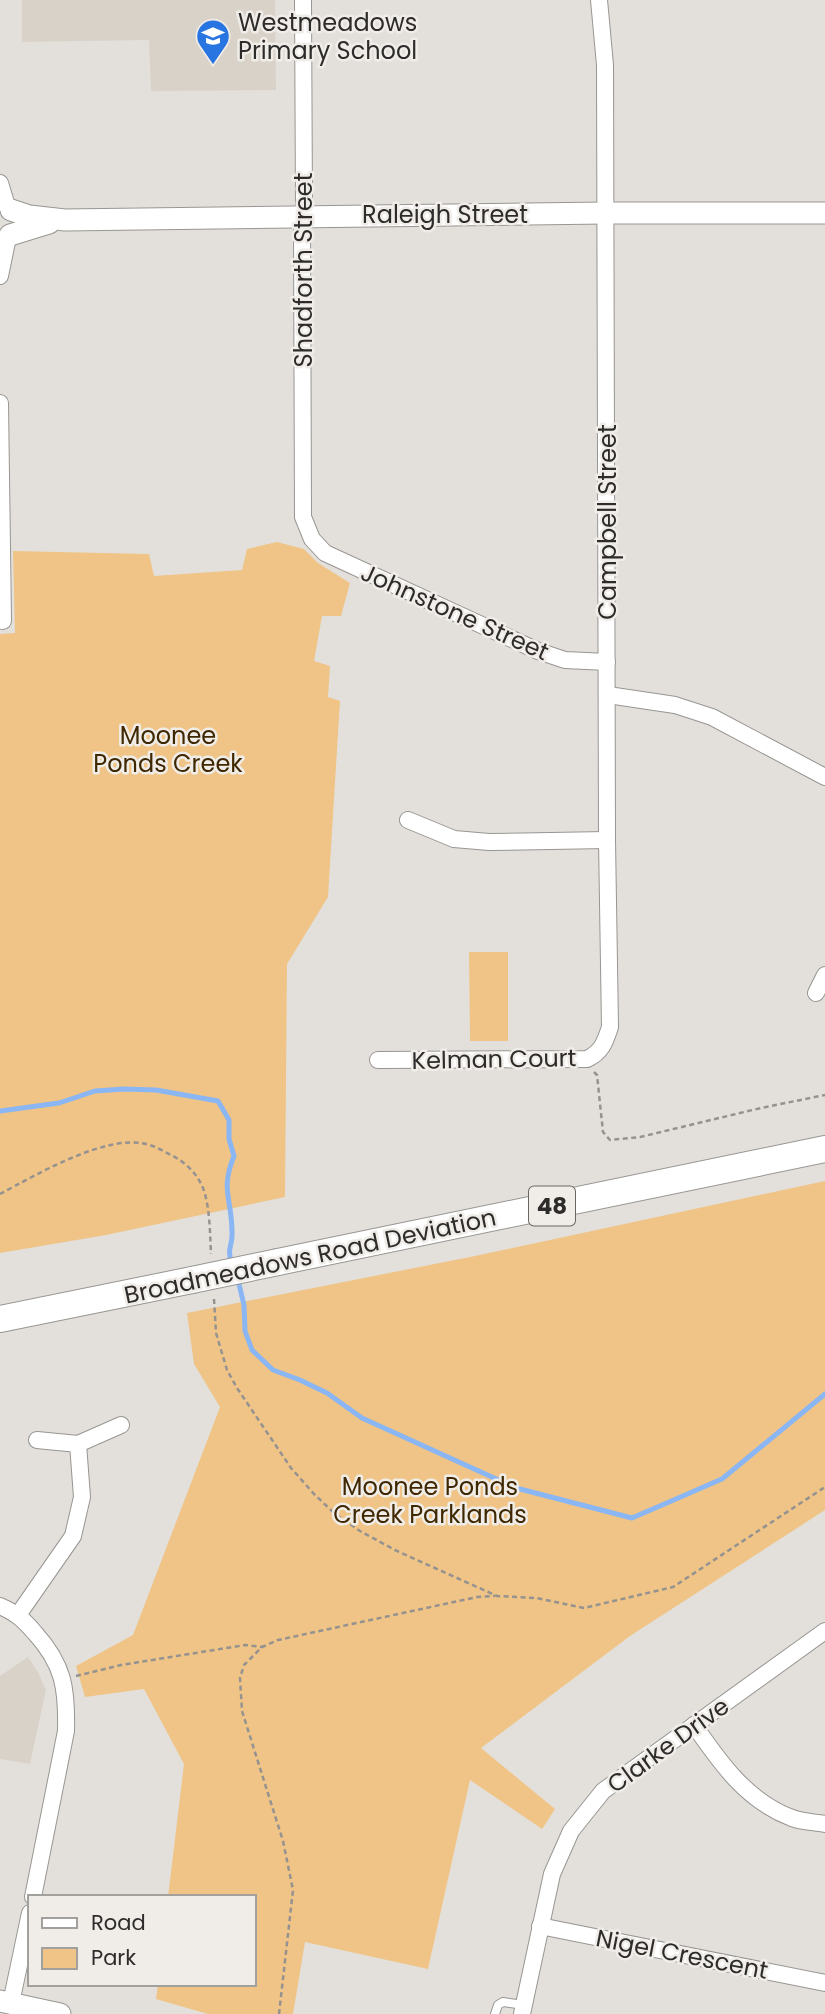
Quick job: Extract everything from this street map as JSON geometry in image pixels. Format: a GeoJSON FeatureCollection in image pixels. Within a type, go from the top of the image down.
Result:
{"type":"FeatureCollection","features":[{"type":"Feature","properties":{"kind":"main road","name":"Broadmeadows Road Deviation"},"geometry":{"type":"LineString","coordinates":[[0,1319],[825,1149]]}},
{"type":"Feature","properties":{"kind":"street","name":"Shadforth Street"},"geometry":{"type":"LineString","coordinates":[[303,0],[303,516],[312,539]]}},
{"type":"Feature","properties":{"kind":"street","name":"Campbell Street"},"geometry":{"type":"LineString","coordinates":[[599,0],[605,65],[606,213],[610,1027],[605,1044]]}},
{"type":"Feature","properties":{"kind":"street"},"geometry":{"type":"LineString","coordinates":[[0,183],[6,206],[14,215],[15,225],[6,237],[0,276]]}},
{"type":"Feature","properties":{"kind":"street","name":"Raleigh Street"},"geometry":{"type":"LineString","coordinates":[[6,206],[29,216],[65,220],[825,213]]}},
{"type":"Feature","properties":{"kind":"street","name":"Raleigh Street"},"geometry":{"type":"LineString","coordinates":[[6,237],[32,227],[65,220]]}},
{"type":"Feature","properties":{"kind":"street"},"geometry":{"type":"LineString","coordinates":[[0,403],[3,621]]}},
{"type":"Feature","properties":{"kind":"street","name":"Johnstone Street"},"geometry":{"type":"LineString","coordinates":[[312,539],[325,553],[538,651],[565,660],[607,662]]}},
{"type":"Feature","properties":{"kind":"street"},"geometry":{"type":"LineString","coordinates":[[608,695],[675,705],[712,717],[825,777]]}},
{"type":"Feature","properties":{"kind":"street"},"geometry":{"type":"LineString","coordinates":[[408,820],[454,839],[489,842],[607,840]]}},
{"type":"Feature","properties":{"kind":"street"},"geometry":{"type":"LineString","coordinates":[[816,993],[825,975]]}},
{"type":"Feature","properties":{"kind":"street","name":"Kelman Court"},"geometry":{"type":"LineString","coordinates":[[378,1060],[587,1059],[599,1052],[605,1044]]}},
{"type":"Feature","properties":{"kind":"street"},"geometry":{"type":"LineString","coordinates":[[37,1440],[78,1444],[121,1425]]}},
{"type":"Feature","properties":{"kind":"street"},"geometry":{"type":"LineString","coordinates":[[19,1615],[73,1536],[82,1497],[78,1444]]}},
{"type":"Feature","properties":{"kind":"street"},"geometry":{"type":"LineString","coordinates":[[0,1606],[19,1615],[55,1658],[63,1679],[67,1707],[66,1731],[33,1895]]}},
{"type":"Feature","properties":{"kind":"street","name":"Clarke Drive"},"geometry":{"type":"LineString","coordinates":[[523,2010],[552,1874],[571,1831],[603,1791],[825,1632]]}},
{"type":"Feature","properties":{"kind":"street"},"geometry":{"type":"LineString","coordinates":[[694,1725],[727,1771],[756,1799],[794,1819],[825,1824]]}},
{"type":"Feature","properties":{"kind":"street"},"geometry":{"type":"LineString","coordinates":[[28,1920],[6,2002],[49,2013]]}},
{"type":"Feature","properties":{"kind":"street","name":"Nigel Crescent"},"geometry":{"type":"LineString","coordinates":[[540,1926],[825,1983]]}},
{"type":"Feature","properties":{"kind":"lane"},"geometry":{"type":"LineString","coordinates":[[495,2014],[498,2005],[503,2002],[523,2010]]}},
{"type":"Feature","properties":{"kind":"path"},"geometry":{"type":"LineString","coordinates":[[587,1072],[597,1075],[603,1132],[610,1140],[640,1137],[825,1095]]}},
{"type":"Feature","properties":{"kind":"path"},"geometry":{"type":"LineString","coordinates":[[0,1194],[99,1148],[131,1142],[145,1144],[181,1160],[199,1181]]}},
{"type":"Feature","properties":{"kind":"path"},"geometry":{"type":"LineString","coordinates":[[218,1341],[221,1355],[237,1388],[291,1468],[334,1513],[395,1550],[497,1596]]}},
{"type":"Feature","properties":{"kind":"path"},"geometry":{"type":"LineString","coordinates":[[279,2014],[293,1891],[283,1841],[242,1711],[240,1678],[244,1665],[262,1647],[308,1632],[477,1597],[537,1598],[584,1608],[673,1587],[825,1487]]}},
{"type":"Feature","properties":{"kind":"path"},"geometry":{"type":"LineString","coordinates":[[63,1679],[121,1665],[245,1644],[262,1647]]}},
{"type":"Feature","properties":{"kind":"shaded area","name":"Westmeadows Primary School"},"geometry":{"type":"Polygon","coordinates":[[[22,0],[275,0],[276,90],[151,91],[149,40],[22,42],[22,0]]]}},
{"type":"Feature","properties":{"kind":"shaded area"},"geometry":{"type":"Polygon","coordinates":[[[28,1657],[46,1690],[30,1764],[0,1759],[0,1676],[28,1657]]]}},
{"type":"Feature","properties":{"kind":"green space","name":"Moonee Ponds Creek"},"geometry":{"type":"Polygon","coordinates":[[[277,542],[304,549],[318,563],[350,583],[341,616],[322,616],[314,661],[330,666],[328,697],[340,701],[328,897],[287,964],[285,1197],[106,1235],[0,1253],[0,634],[15,633],[13,551],[149,554],[154,576],[242,570],[247,549],[277,542]]]}},
{"type":"Feature","properties":{"kind":"green space"},"geometry":{"type":"Polygon","coordinates":[[[469,952],[508,952],[508,1041],[470,1041],[469,952]]]}},
{"type":"Feature","properties":{"kind":"green space","name":"Moonee Ponds Creek Parklands"},"geometry":{"type":"Polygon","coordinates":[[[825,1181],[825,1510],[630,1636],[481,1748],[555,1809],[542,1829],[470,1780],[428,1969],[305,1942],[293,2014],[208,2014],[156,1999],[158,1986],[256,1986],[256,1895],[168,1895],[184,1764],[144,1689],[85,1697],[76,1666],[133,1635],[220,1407],[194,1364],[187,1313],[475,1256],[825,1181]]]}},
{"type":"Feature","properties":{"kind":"waterway","name":"Moonee Ponds Creek"},"geometry":{"type":"LineString","coordinates":[[0,1111],[59,1103],[95,1091],[124,1089],[156,1090],[218,1101],[229,1120],[229,1139],[234,1156],[227,1186],[232,1221],[232,1264]]}},
{"type":"Feature","properties":{"kind":"waterway","name":"Moonee Ponds Creek"},"geometry":{"type":"LineString","coordinates":[[238,1280],[244,1305],[245,1331],[252,1350],[273,1370],[327,1393],[362,1418],[516,1488],[632,1518],[722,1479],[825,1394]]}},
{"type":"Feature","properties":{"kind":"place","name":"Westmeadows Primary School"},"geometry":{"type":"Point","coordinates":[213,66]}}]}
